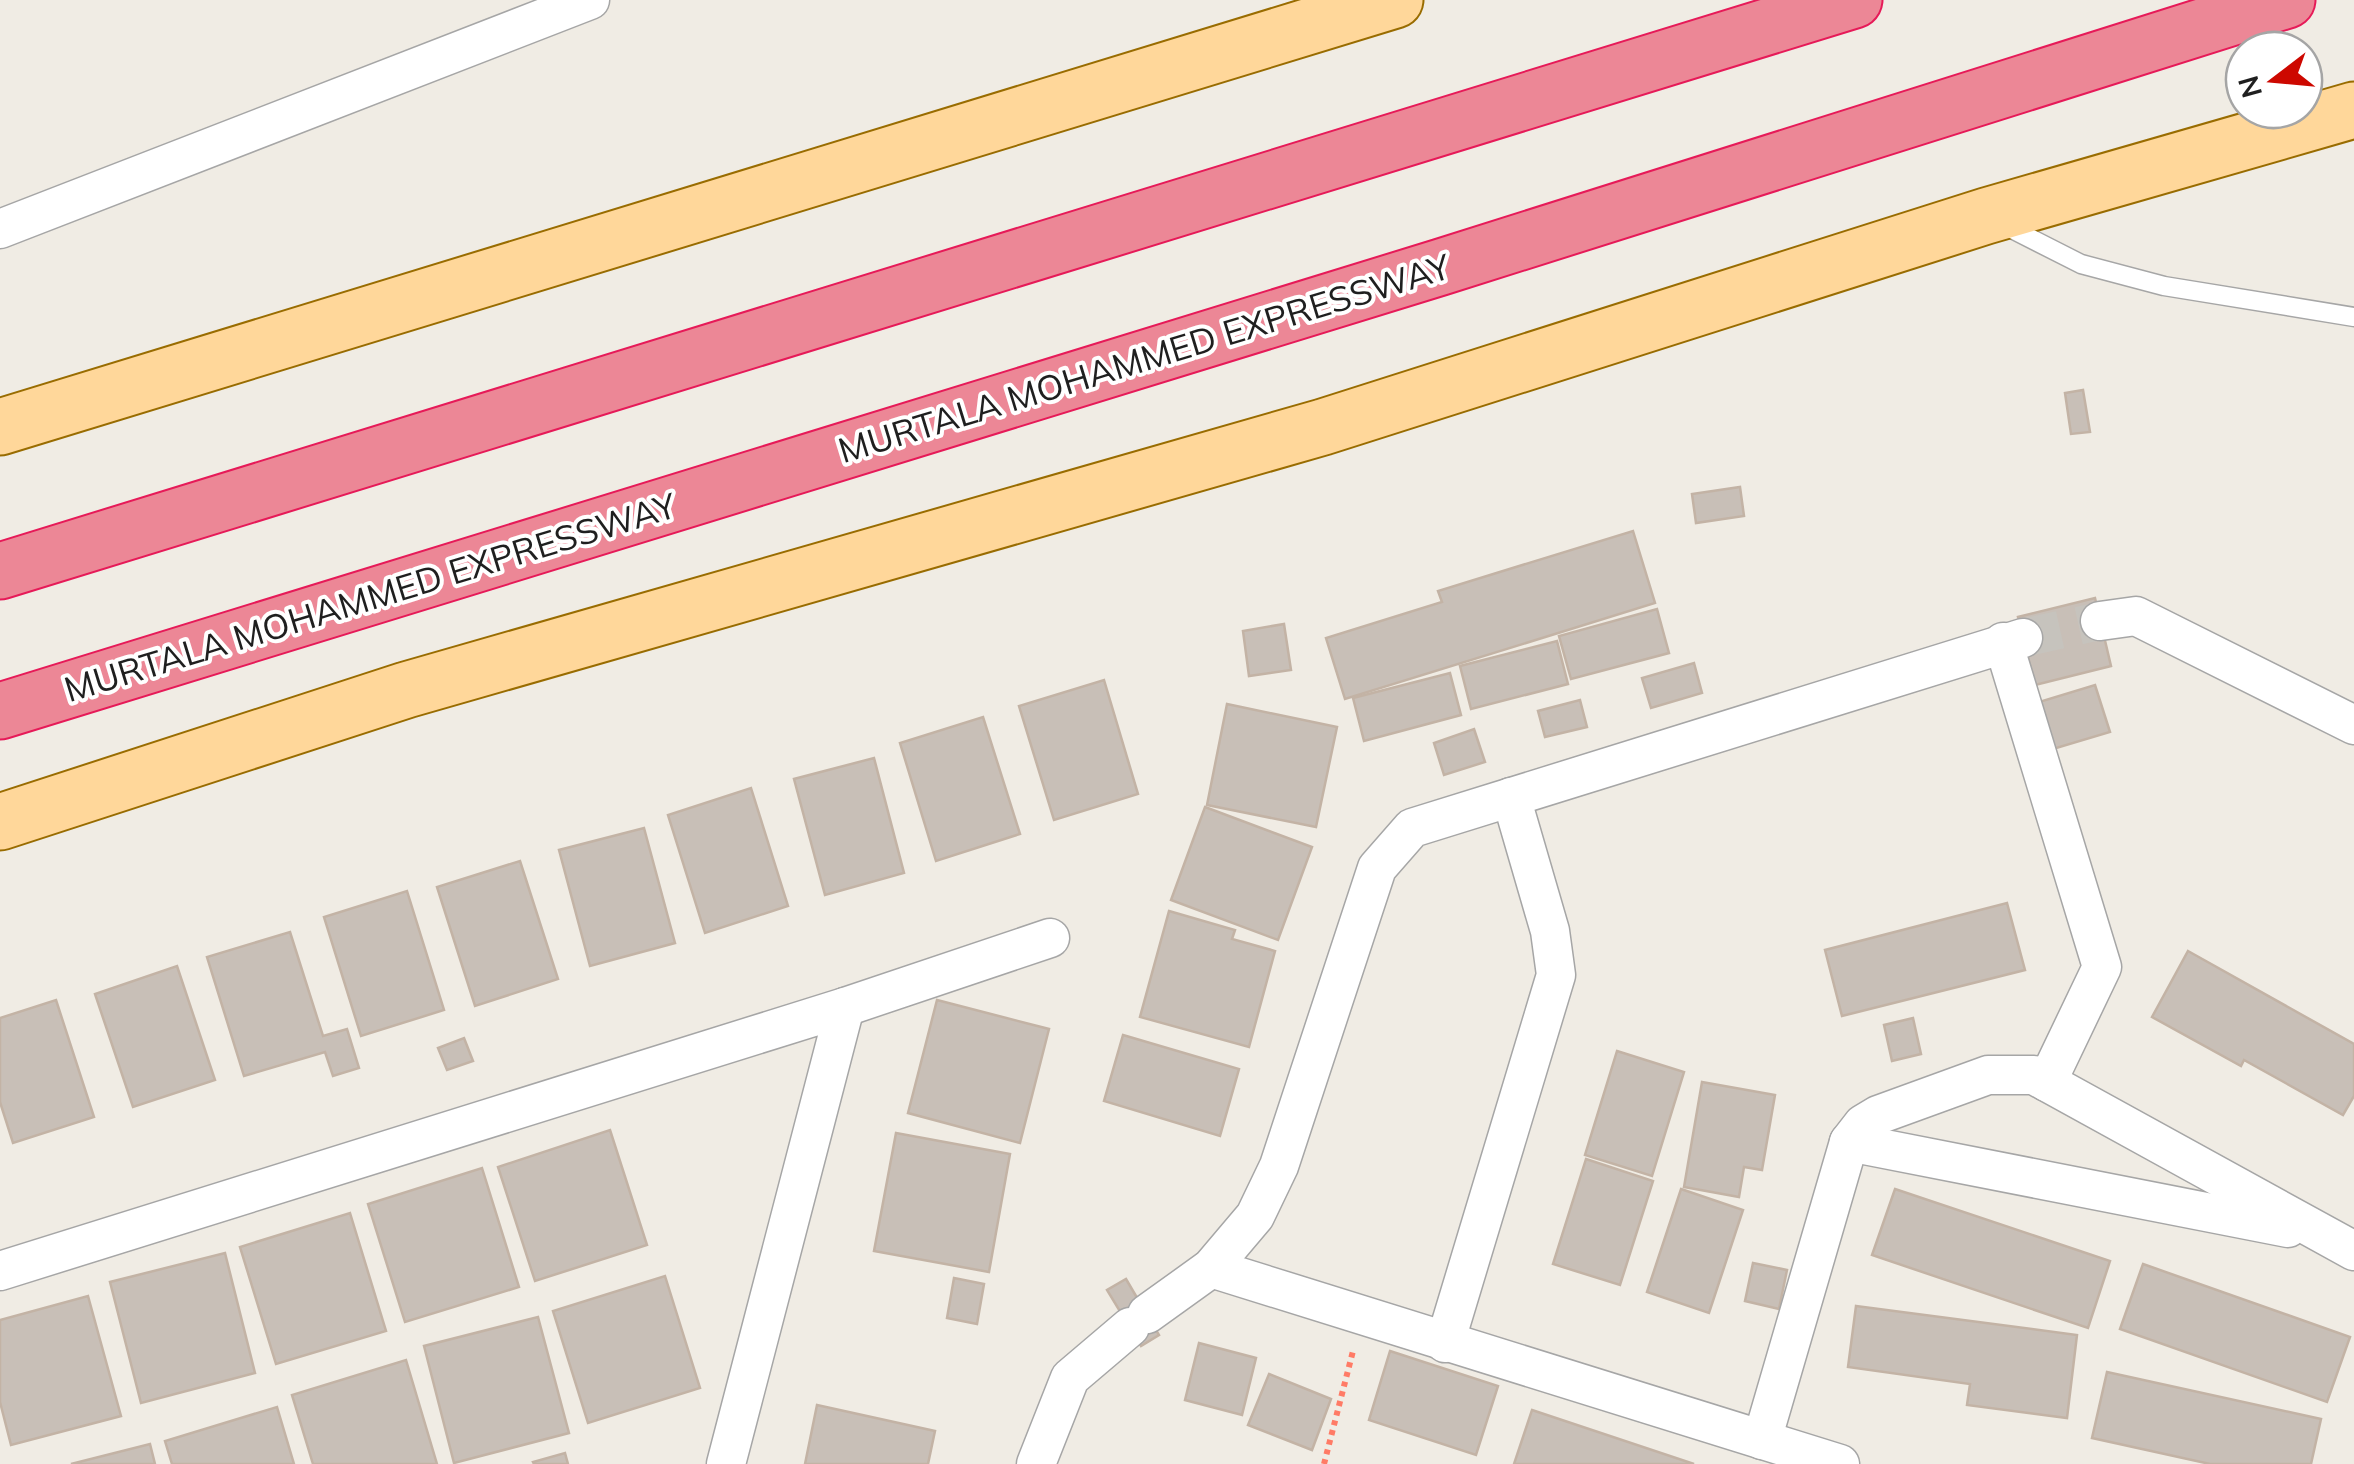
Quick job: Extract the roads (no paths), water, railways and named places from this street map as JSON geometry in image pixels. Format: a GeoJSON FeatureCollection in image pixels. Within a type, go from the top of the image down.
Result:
{"type":"FeatureCollection","features":[{"type":"Feature","properties":{"kind":"highway"},"geometry":{"type":"LineString","coordinates":[[0,571],[1854,0]]}},
{"type":"Feature","properties":{"kind":"highway","name":"MURTALA MOHAMMED EXPRESSWAY"},"geometry":{"type":"LineString","coordinates":[[0,712],[1441,267],[2287,0]]}},
{"type":"Feature","properties":{"kind":"main road"},"geometry":{"type":"LineString","coordinates":[[0,427],[1386,3]]}},
{"type":"Feature","properties":{"kind":"main road"},"geometry":{"type":"LineString","coordinates":[[0,822],[406,690],[1323,427],[1986,216],[2354,110]]}},
{"type":"Feature","properties":{"kind":"street"},"geometry":{"type":"LineString","coordinates":[[0,229],[590,0]]}},
{"type":"Feature","properties":{"kind":"street"},"geometry":{"type":"LineString","coordinates":[[2100,621],[2136,616],[2354,725]]}},
{"type":"Feature","properties":{"kind":"street"},"geometry":{"type":"LineString","coordinates":[[1036,1464],[1070,1378],[1210,1268],[1254,1216],[1279,1166],[1378,868],[1412,828],[2013,640],[2102,967],[2047,1082]]}},
{"type":"Feature","properties":{"kind":"street"},"geometry":{"type":"LineString","coordinates":[[1445,1343],[1556,975],[1550,930],[1512,796]]}},
{"type":"Feature","properties":{"kind":"street"},"geometry":{"type":"LineString","coordinates":[[0,1271],[845,1007],[1050,938]]}},
{"type":"Feature","properties":{"kind":"street"},"geometry":{"type":"LineString","coordinates":[[726,1464],[845,1007]]}},
{"type":"Feature","properties":{"kind":"street"},"geometry":{"type":"LineString","coordinates":[[1762,1440],[1848,1142],[1863,1124],[1878,1115],[1988,1075],[2034,1075],[2339,1243]]}},
{"type":"Feature","properties":{"kind":"street"},"geometry":{"type":"LineString","coordinates":[[1848,1142],[2339,1243]]}},
{"type":"Feature","properties":{"kind":"street"},"geometry":{"type":"LineString","coordinates":[[1210,1268],[1840,1464]]}},
{"type":"Feature","properties":{"kind":"lane"},"geometry":{"type":"LineString","coordinates":[[1986,216],[2081,264],[2164,286],[2354,317]]}},
{"type":"Feature","properties":{"kind":"tunnel"},"geometry":{"type":"LineString","coordinates":[[2023,638],[2100,621]]}}]}
